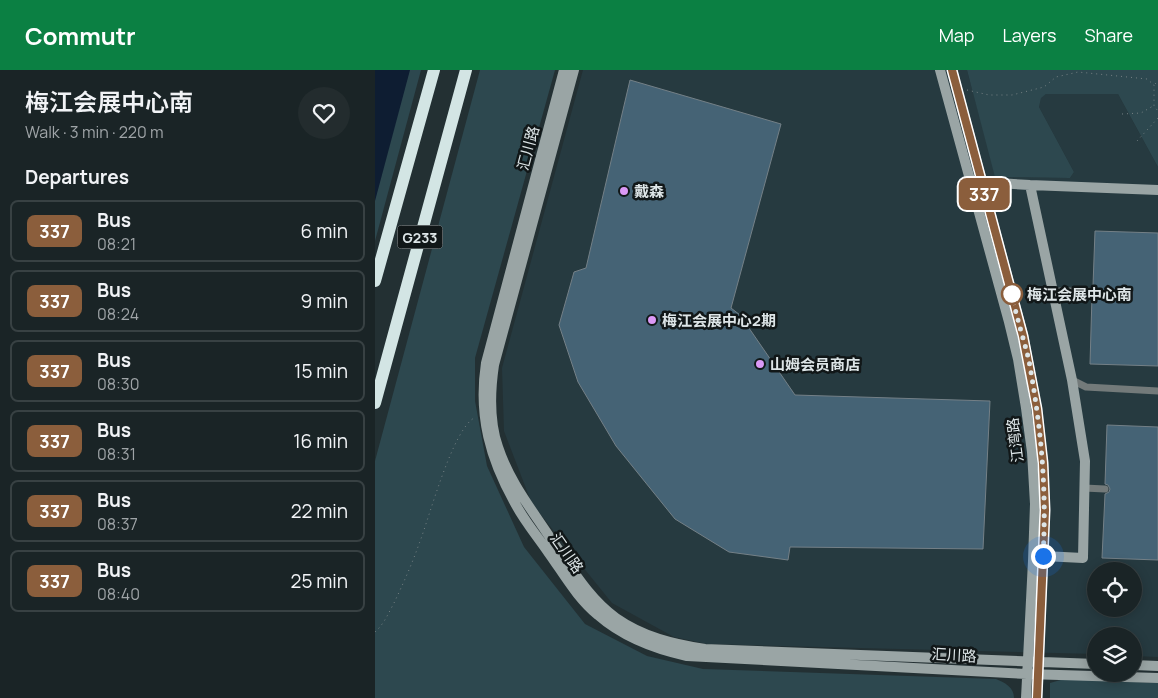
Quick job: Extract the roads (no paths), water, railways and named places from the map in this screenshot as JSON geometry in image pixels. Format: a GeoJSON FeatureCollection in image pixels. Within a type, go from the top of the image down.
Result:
{"type":"FeatureCollection","features":[{"type":"Feature","properties":{"kind":"highway","name":"G233"},"geometry":{"type":"LineString","coordinates":[[375,281],[433,70]]}},
{"type":"Feature","properties":{"kind":"highway","name":"G233"},"geometry":{"type":"LineString","coordinates":[[375,403],[466,70]]}},
{"type":"Feature","properties":{"kind":"street","name":"汇川路"},"geometry":{"type":"LineString","coordinates":[[564,70],[486,363],[483,381],[486,431],[493,456],[503,480],[517,506],[580,598],[598,616],[613,627],[643,643],[687,656],[1027,674],[1158,678]]}},
{"type":"Feature","properties":{"kind":"street","name":"汇川路"},"geometry":{"type":"LineString","coordinates":[[573,70],[494,365],[491,383],[491,404],[493,425],[504,463],[525,501],[587,591],[616,618],[641,632],[653,638],[686,646],[1087,664]]}},
{"type":"Feature","properties":{"kind":"street","name":"江湾路"},"geometry":{"type":"LineString","coordinates":[[940,70],[1009,322],[1018,359],[1026,408],[1032,452],[1035,504],[1033,662],[1038,674],[1037,698]]}},
{"type":"Feature","properties":{"kind":"street","name":"江湾路"},"geometry":{"type":"LineString","coordinates":[[952,70],[1023,336],[1033,386],[1043,463],[1045,510],[1043,556],[1033,662],[1027,674],[1025,698]]}},
{"type":"Feature","properties":{"kind":"street"},"geometry":{"type":"LineString","coordinates":[[981,182],[1158,190]]}},
{"type":"Feature","properties":{"kind":"street"},"geometry":{"type":"LineString","coordinates":[[1031,185],[1072,380],[1085,461],[1083,558],[1043,556]]}},
{"type":"Feature","properties":{"kind":"street"},"geometry":{"type":"LineString","coordinates":[[1053,291],[1093,292]]}},
{"type":"Feature","properties":{"kind":"street"},"geometry":{"type":"LineString","coordinates":[[1072,380],[1086,387],[1158,390]]}},
{"type":"Feature","properties":{"kind":"street"},"geometry":{"type":"LineString","coordinates":[[1084,488],[1105,489]]}},
{"type":"Feature","properties":{"kind":"street"},"geometry":{"type":"LineString","coordinates":[[1142,665],[1158,666]]}},
{"type":"Feature","properties":{"kind":"place","name":"戴森"},"geometry":{"type":"Point","coordinates":[624,191]}},
{"type":"Feature","properties":{"kind":"place","name":"梅江会展中心南"},"geometry":{"type":"Point","coordinates":[1012,294]}},
{"type":"Feature","properties":{"kind":"place","name":"梅江会展中心2期"},"geometry":{"type":"Point","coordinates":[652,320]}},
{"type":"Feature","properties":{"kind":"place","name":"山姆会员商店"},"geometry":{"type":"Point","coordinates":[760,364]}}]}
